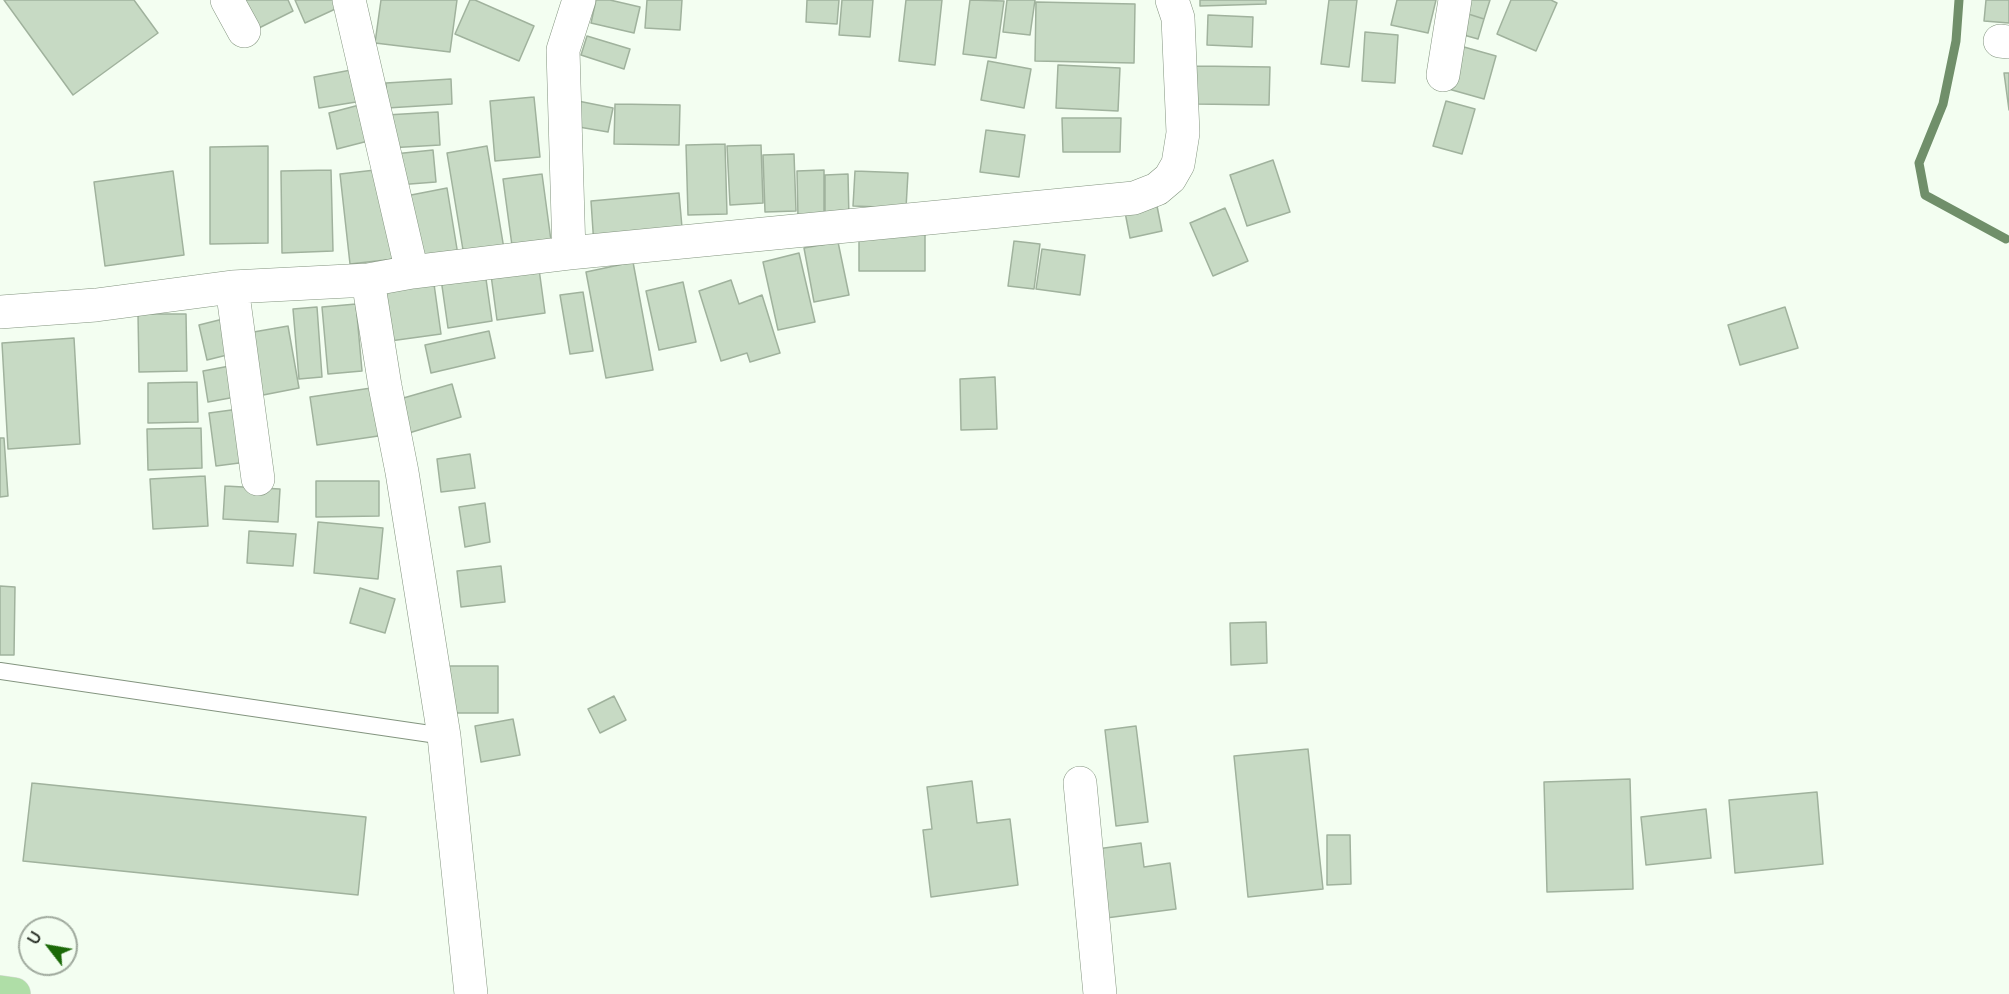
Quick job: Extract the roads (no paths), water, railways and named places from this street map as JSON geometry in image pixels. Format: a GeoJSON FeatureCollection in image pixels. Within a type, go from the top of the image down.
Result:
{"type":"FeatureCollection","features":[{"type":"Feature","properties":{"kind":"main road"},"geometry":{"type":"LineString","coordinates":[[0,992],[14,994]]}},
{"type":"Feature","properties":{"kind":"street"},"geometry":{"type":"LineString","coordinates":[[227,0],[244,31]]}},
{"type":"Feature","properties":{"kind":"street"},"geometry":{"type":"LineString","coordinates":[[349,0],[412,272]]}},
{"type":"Feature","properties":{"kind":"street"},"geometry":{"type":"LineString","coordinates":[[569,253],[563,50],[579,0]]}},
{"type":"Feature","properties":{"kind":"street"},"geometry":{"type":"LineString","coordinates":[[0,312],[96,305],[232,287],[368,280],[412,272],[569,253],[1134,198],[1157,189],[1170,177],[1179,164],[1183,134],[1178,18],[1172,0]]}},
{"type":"Feature","properties":{"kind":"street"},"geometry":{"type":"LineString","coordinates":[[1443,75],[1455,0]]}},
{"type":"Feature","properties":{"kind":"street"},"geometry":{"type":"LineString","coordinates":[[368,280],[402,472],[444,736],[471,994]]}},
{"type":"Feature","properties":{"kind":"street"},"geometry":{"type":"LineString","coordinates":[[232,287],[258,478]]}},
{"type":"Feature","properties":{"kind":"street"},"geometry":{"type":"LineString","coordinates":[[1080,783],[1100,994]]}},
{"type":"Feature","properties":{"kind":"lane"},"geometry":{"type":"LineString","coordinates":[[0,671],[444,736]]}},
{"type":"Feature","properties":{"kind":"waterway"},"geometry":{"type":"LineString","coordinates":[[1959,0],[1956,41],[1943,104],[1919,163],[1925,195],[2006,239]]}}]}
